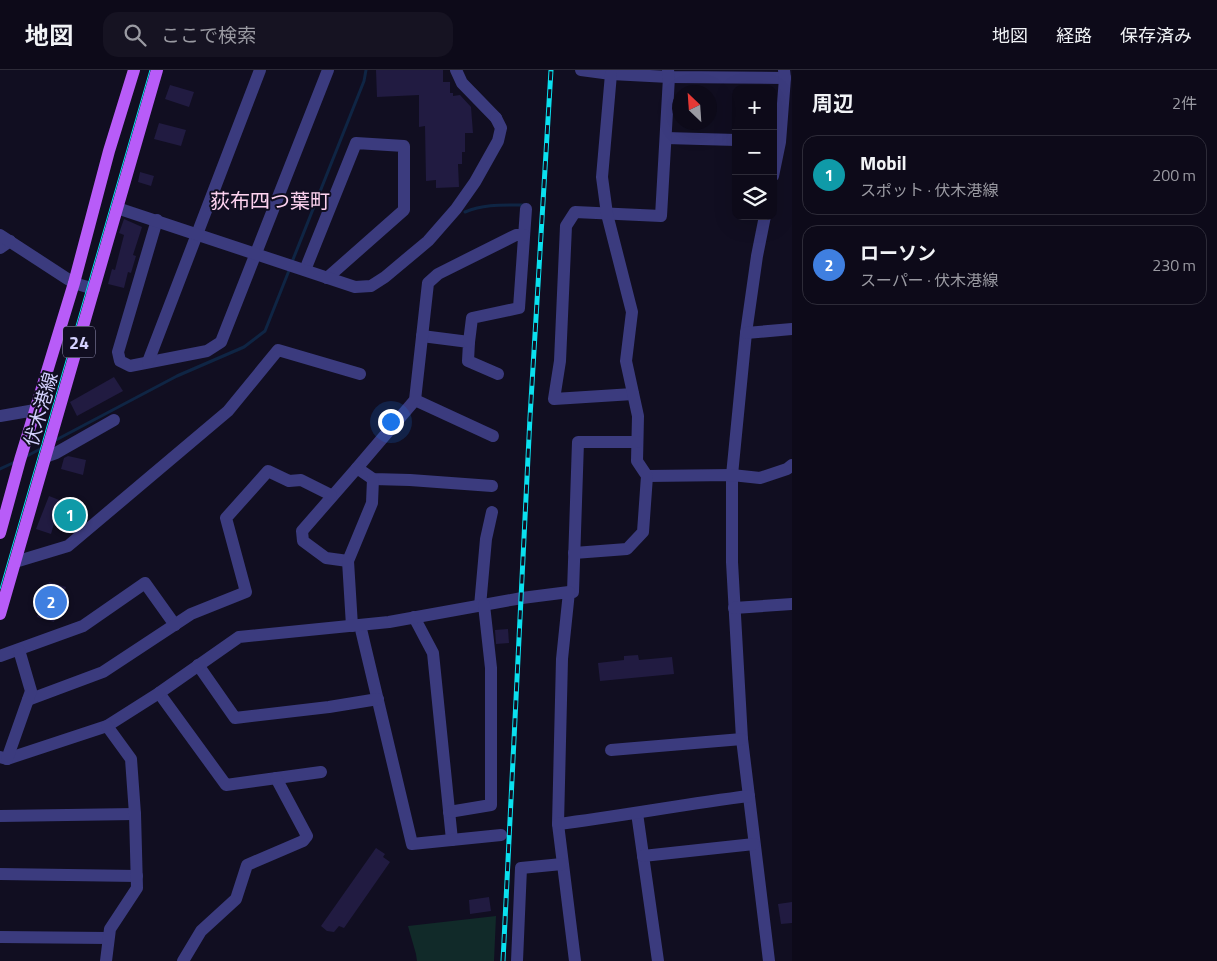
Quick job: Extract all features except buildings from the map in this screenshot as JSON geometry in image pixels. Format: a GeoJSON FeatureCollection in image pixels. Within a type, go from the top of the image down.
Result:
{"type":"FeatureCollection","features":[{"type":"Feature","properties":{"kind":"main road","name":"伏木港線"},"geometry":{"type":"LineString","coordinates":[[0,533],[74,283],[109,151],[134,70]]}},
{"type":"Feature","properties":{"kind":"main road","name":"伏木港線"},"geometry":{"type":"LineString","coordinates":[[0,614],[158,70]]}},
{"type":"Feature","properties":{"kind":"street"},"geometry":{"type":"LineString","coordinates":[[148,362],[260,70]]}},
{"type":"Feature","properties":{"kind":"street"},"geometry":{"type":"LineString","coordinates":[[157,220],[118,352],[120,361],[130,366],[207,351],[221,342],[328,70]]}},
{"type":"Feature","properties":{"kind":"street"},"geometry":{"type":"LineString","coordinates":[[117,208],[356,287],[371,286],[385,277],[428,241],[456,210],[476,182],[498,141],[501,128],[496,118],[462,83],[456,70]]}},
{"type":"Feature","properties":{"kind":"street"},"geometry":{"type":"LineString","coordinates":[[581,70],[611,74],[784,74],[777,142]]}},
{"type":"Feature","properties":{"kind":"street"},"geometry":{"type":"LineString","coordinates":[[632,394],[554,399],[560,361],[566,226],[575,212],[661,216],[668,73]]}},
{"type":"Feature","properties":{"kind":"street"},"geometry":{"type":"LineString","coordinates":[[574,553],[627,549],[643,532],[647,476],[637,461],[638,416],[626,360],[632,312],[607,214],[602,177],[611,74]]}},
{"type":"Feature","properties":{"kind":"street"},"geometry":{"type":"LineString","coordinates":[[666,138],[732,140]]}},
{"type":"Feature","properties":{"kind":"street"},"geometry":{"type":"LineString","coordinates":[[305,270],[356,143],[404,146],[404,210],[328,278]]}},
{"type":"Feature","properties":{"kind":"street"},"geometry":{"type":"LineString","coordinates":[[498,374],[468,361],[472,318],[519,308],[526,209]]}},
{"type":"Feature","properties":{"kind":"street"},"geometry":{"type":"LineString","coordinates":[[764,220],[746,333],[732,475],[734,608],[742,739],[770,961]]}},
{"type":"Feature","properties":{"kind":"street"},"geometry":{"type":"LineString","coordinates":[[348,561],[326,558],[303,541],[302,531],[415,400],[428,283],[438,274],[516,235],[524,235]]}},
{"type":"Feature","properties":{"kind":"street"},"geometry":{"type":"LineString","coordinates":[[3,241],[74,283],[94,289]]}},
{"type":"Feature","properties":{"kind":"street"},"geometry":{"type":"LineString","coordinates":[[746,333],[792,329]]}},
{"type":"Feature","properties":{"kind":"street"},"geometry":{"type":"LineString","coordinates":[[422,336],[469,342]]}},
{"type":"Feature","properties":{"kind":"street"},"geometry":{"type":"LineString","coordinates":[[15,562],[68,546],[228,411],[278,350],[360,374]]}},
{"type":"Feature","properties":{"kind":"street"},"geometry":{"type":"LineString","coordinates":[[415,400],[493,436]]}},
{"type":"Feature","properties":{"kind":"street"},"geometry":{"type":"LineString","coordinates":[[0,416],[35,410]]}},
{"type":"Feature","properties":{"kind":"street"},"geometry":{"type":"LineString","coordinates":[[45,457],[56,453],[114,420]]}},
{"type":"Feature","properties":{"kind":"street"},"geometry":{"type":"LineString","coordinates":[[573,592],[578,442],[637,442]]}},
{"type":"Feature","properties":{"kind":"street"},"geometry":{"type":"LineString","coordinates":[[647,476],[732,475],[760,478],[787,469],[792,465]]}},
{"type":"Feature","properties":{"kind":"street"},"geometry":{"type":"LineString","coordinates":[[357,468],[372,479],[492,486]]}},
{"type":"Feature","properties":{"kind":"street"},"geometry":{"type":"LineString","coordinates":[[28,700],[103,672],[191,614],[246,592],[226,518],[268,471],[289,481],[301,480],[331,496]]}},
{"type":"Feature","properties":{"kind":"street"},"geometry":{"type":"LineString","coordinates":[[372,479],[372,503],[348,561],[356,625],[378,699],[412,844],[501,835]]}},
{"type":"Feature","properties":{"kind":"street"},"geometry":{"type":"LineString","coordinates":[[450,812],[491,805],[490,668],[482,605],[486,540],[492,512]]}},
{"type":"Feature","properties":{"kind":"street"},"geometry":{"type":"LineString","coordinates":[[0,656],[83,626],[145,583],[175,625]]}},
{"type":"Feature","properties":{"kind":"street"},"geometry":{"type":"LineString","coordinates":[[3,758],[107,726],[159,693],[238,638],[414,618],[482,605],[569,592],[562,659],[558,824],[575,961]]}},
{"type":"Feature","properties":{"kind":"street"},"geometry":{"type":"LineString","coordinates":[[734,608],[792,604]]}},
{"type":"Feature","properties":{"kind":"street"},"geometry":{"type":"LineString","coordinates":[[414,618],[433,653],[452,840]]}},
{"type":"Feature","properties":{"kind":"street"},"geometry":{"type":"LineString","coordinates":[[3,758],[31,691],[19,650]]}},
{"type":"Feature","properties":{"kind":"street"},"geometry":{"type":"LineString","coordinates":[[198,666],[235,718],[330,707],[378,699]]}},
{"type":"Feature","properties":{"kind":"street"},"geometry":{"type":"LineString","coordinates":[[159,693],[226,785],[321,772]]}},
{"type":"Feature","properties":{"kind":"street"},"geometry":{"type":"LineString","coordinates":[[106,961],[110,929],[137,888],[131,759],[107,726]]}},
{"type":"Feature","properties":{"kind":"street"},"geometry":{"type":"LineString","coordinates":[[612,750],[742,739]]}},
{"type":"Feature","properties":{"kind":"street"},"geometry":{"type":"LineString","coordinates":[[183,961],[200,931],[236,899],[247,865],[303,841],[307,836],[276,778]]}},
{"type":"Feature","properties":{"kind":"street"},"geometry":{"type":"LineString","coordinates":[[558,824],[637,814],[680,804],[748,796]]}},
{"type":"Feature","properties":{"kind":"street"},"geometry":{"type":"LineString","coordinates":[[0,816],[135,814]]}},
{"type":"Feature","properties":{"kind":"street"},"geometry":{"type":"LineString","coordinates":[[637,814],[658,961]]}},
{"type":"Feature","properties":{"kind":"street"},"geometry":{"type":"LineString","coordinates":[[643,856],[754,844]]}},
{"type":"Feature","properties":{"kind":"street"},"geometry":{"type":"LineString","coordinates":[[517,961],[521,868],[562,864]]}},
{"type":"Feature","properties":{"kind":"street"},"geometry":{"type":"LineString","coordinates":[[0,874],[137,876]]}},
{"type":"Feature","properties":{"kind":"street"},"geometry":{"type":"LineString","coordinates":[[0,937],[108,938]]}},
{"type":"Feature","properties":{"kind":"green space"},"geometry":{"type":"Polygon","coordinates":[[[496,916],[494,961],[417,961],[408,926],[496,916]]]}},
{"type":"Feature","properties":{"kind":"waterway"},"geometry":{"type":"LineString","coordinates":[[292,262],[364,81],[366,70]]}},
{"type":"Feature","properties":{"kind":"waterway"},"geometry":{"type":"LineString","coordinates":[[465,212],[486,206],[523,205]]}},
{"type":"Feature","properties":{"kind":"waterway"},"geometry":{"type":"LineString","coordinates":[[54,441],[177,376],[244,347],[265,331],[290,268]]}},
{"type":"Feature","properties":{"kind":"waterway"},"geometry":{"type":"LineString","coordinates":[[25,457],[44,447]]}},
{"type":"Feature","properties":{"kind":"waterway"},"geometry":{"type":"LineString","coordinates":[[0,469],[15,462]]}},
{"type":"Feature","properties":{"kind":"tram line"},"geometry":{"type":"LineString","coordinates":[[0,589],[150,70]]}},
{"type":"Feature","properties":{"kind":"railway"},"geometry":{"type":"LineString","coordinates":[[503,961],[530,417],[551,70]]}},
{"type":"Feature","properties":{"kind":"place","name":"Mobil"},"geometry":{"type":"Point","coordinates":[70,515]}},
{"type":"Feature","properties":{"kind":"place","name":"ローソン"},"geometry":{"type":"Point","coordinates":[51,602]}},
{"type":"Feature","properties":{"kind":"district","name":"荻布四つ葉町"},"geometry":{"type":"Point","coordinates":[270,200]}}]}
